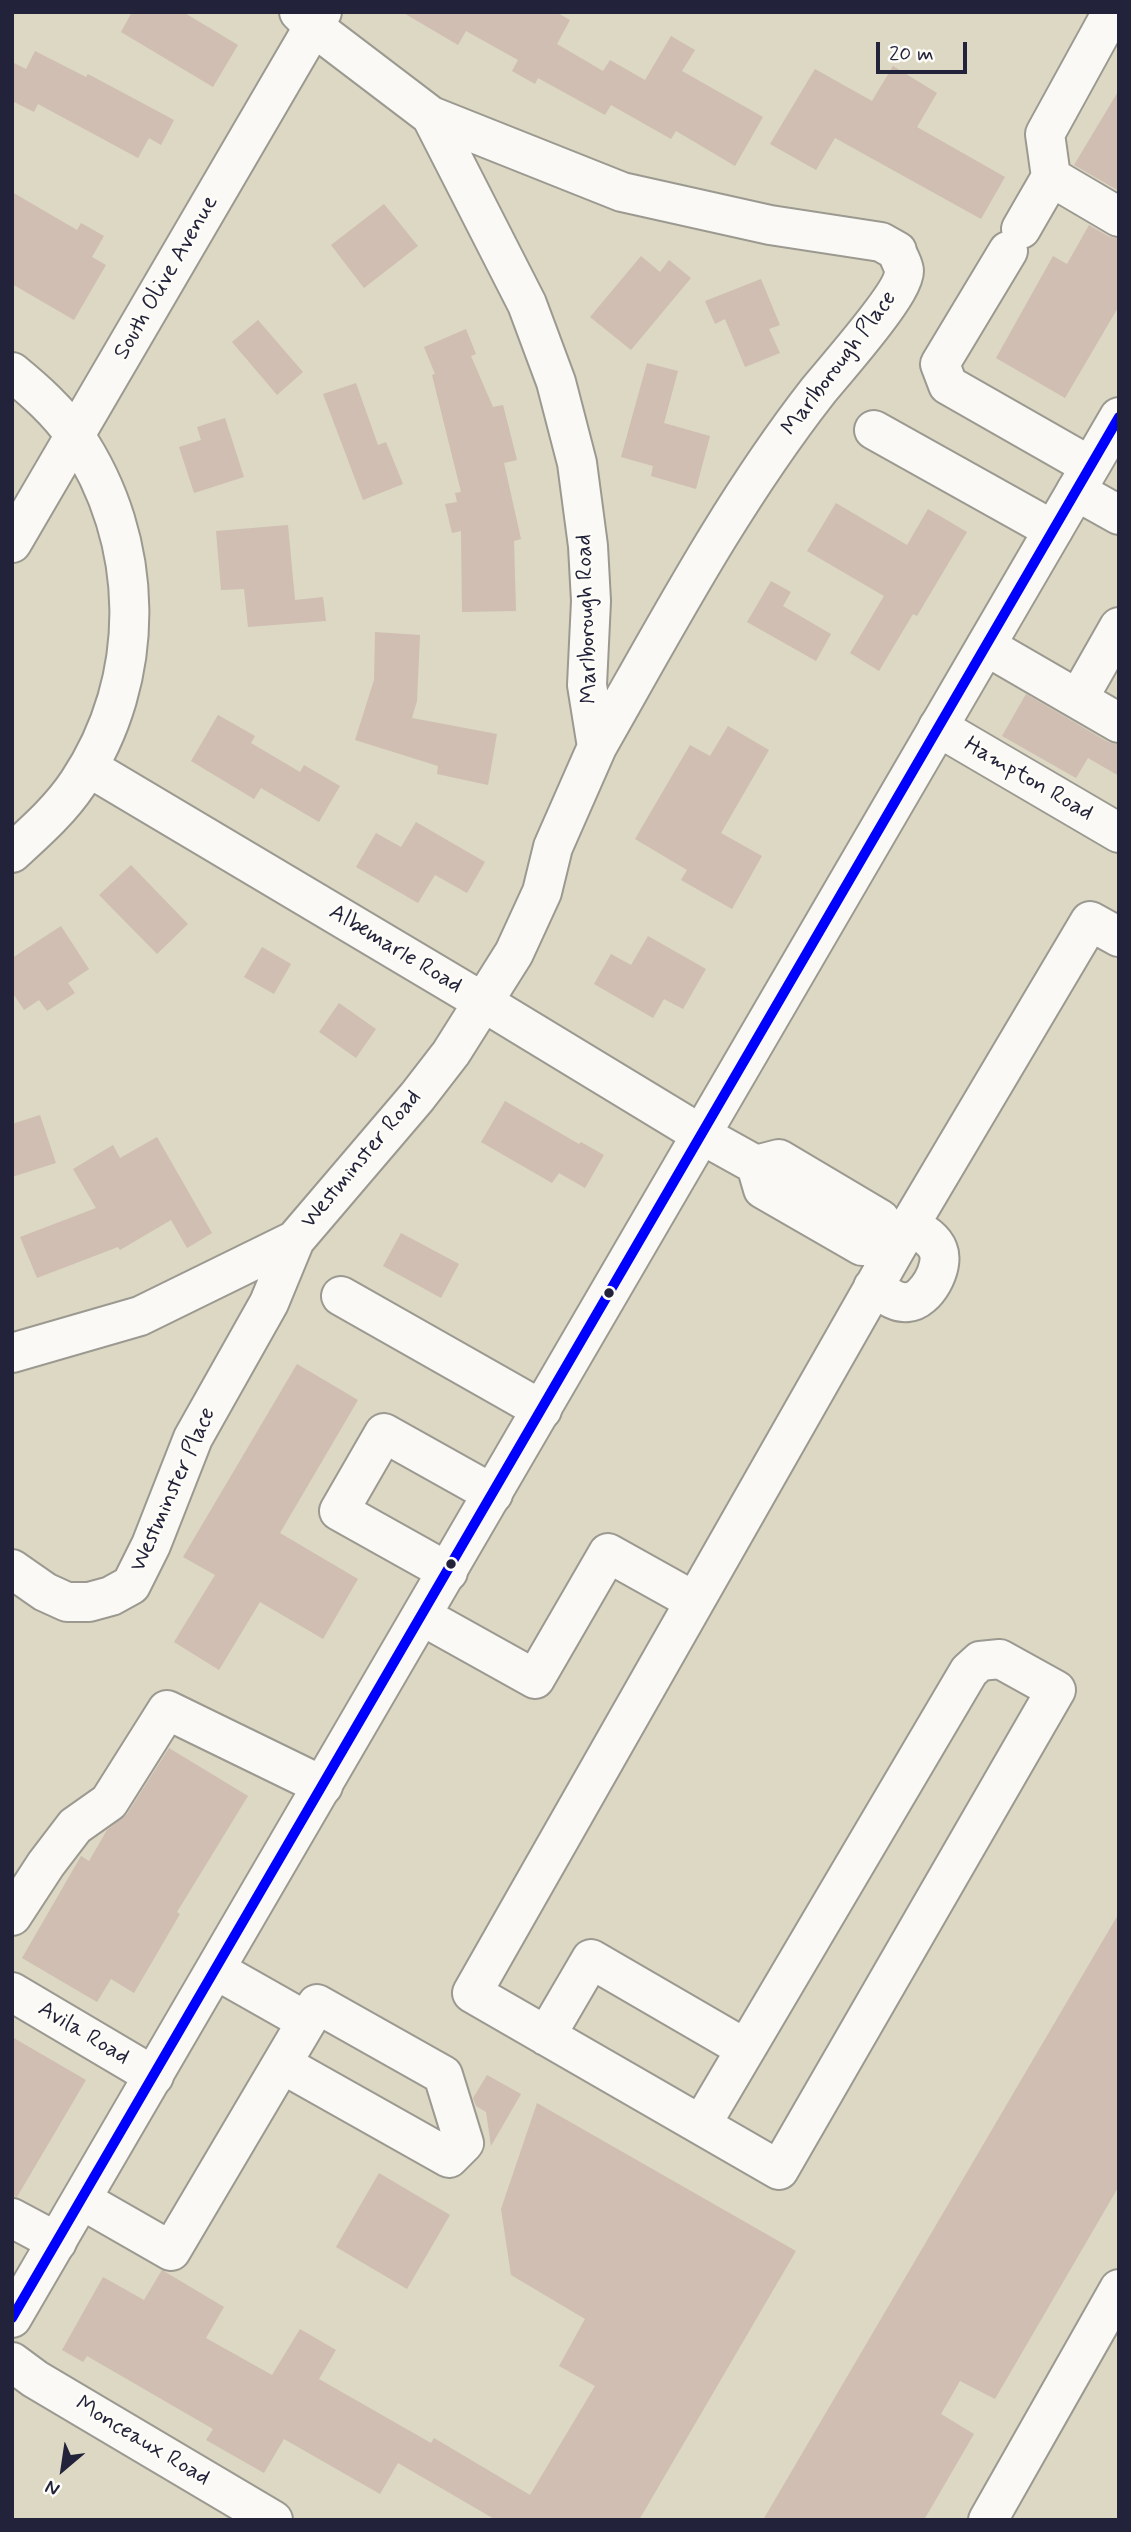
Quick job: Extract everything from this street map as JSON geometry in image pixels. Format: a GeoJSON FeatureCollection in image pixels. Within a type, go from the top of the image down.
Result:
{"type":"FeatureCollection","features":[{"type":"Feature","properties":{"kind":"street"},"geometry":{"type":"LineString","coordinates":[[1112,12],[1045,134],[1051,177],[940,365],[948,385],[1083,479],[1119,515]]}},
{"type":"Feature","properties":{"kind":"street","name":"Marlborough Road"},"geometry":{"type":"LineString","coordinates":[[311,17],[430,116],[527,304],[556,382],[577,463],[588,546],[591,601],[587,685],[597,747]]}},
{"type":"Feature","properties":{"kind":"street","name":"South Olive Avenue"},"geometry":{"type":"LineString","coordinates":[[12,543],[311,17]]}},
{"type":"Feature","properties":{"kind":"street","name":"Marlborough Place"},"geometry":{"type":"LineString","coordinates":[[430,116],[622,192],[770,225],[881,242],[897,251],[904,271],[896,294],[816,394],[753,482],[597,747]]}},
{"type":"Feature","properties":{"kind":"street"},"geometry":{"type":"LineString","coordinates":[[1051,177],[1119,217]]}},
{"type":"Feature","properties":{"kind":"street"},"geometry":{"type":"LineString","coordinates":[[12,372],[41,395],[75,436],[108,495],[122,540],[130,586],[130,633],[123,679],[109,724],[88,767],[46,822],[12,853]]}},
{"type":"Feature","properties":{"kind":"street"},"geometry":{"type":"LineString","coordinates":[[12,2318],[1119,417]]}},
{"type":"Feature","properties":{"kind":"street"},"geometry":{"type":"LineString","coordinates":[[874,430],[1053,530]]}},
{"type":"Feature","properties":{"kind":"street"},"geometry":{"type":"LineString","coordinates":[[1078,699],[1119,627]]}},
{"type":"Feature","properties":{"kind":"street"},"geometry":{"type":"LineString","coordinates":[[986,646],[1119,723]]}},
{"type":"Feature","properties":{"kind":"street","name":"Hampton Road"},"geometry":{"type":"LineString","coordinates":[[938,727],[1119,832]]}},
{"type":"Feature","properties":{"kind":"street"},"geometry":{"type":"LineString","coordinates":[[484,1002],[514,953],[531,916],[542,891],[554,846],[597,747]]}},
{"type":"Feature","properties":{"kind":"street","name":"Albemarle Road"},"geometry":{"type":"LineString","coordinates":[[88,767],[756,1165],[763,1189],[862,1246],[895,1238]]}},
{"type":"Feature","properties":{"kind":"street"},"geometry":{"type":"LineString","coordinates":[[701,2125],[970,1671],[980,1661],[1000,1659],[1056,1690],[779,2170],[472,1993],[873,1287],[895,1238],[1090,921],[1119,937]]}},
{"type":"Feature","properties":{"kind":"street","name":"Westminster Road"},"geometry":{"type":"LineString","coordinates":[[12,1353],[140,1315],[295,1240],[417,1097],[451,1053],[484,1002]]}},
{"type":"Feature","properties":{"kind":"street","name":"Westminster Place"},"geometry":{"type":"LineString","coordinates":[[12,1569],[45,1592],[67,1602],[89,1602],[111,1596],[131,1585],[151,1545],[193,1437],[269,1303],[295,1240]]}},
{"type":"Feature","properties":{"kind":"street"},"geometry":{"type":"LineString","coordinates":[[341,1296],[542,1410]]}},
{"type":"Feature","properties":{"kind":"street"},"geometry":{"type":"LineString","coordinates":[[447,1572],[339,1511],[384,1433],[493,1494]]}},
{"type":"Feature","properties":{"kind":"street"},"geometry":{"type":"LineString","coordinates":[[422,1616],[535,1679],[608,1553],[694,1601]]}},
{"type":"Feature","properties":{"kind":"street"},"geometry":{"type":"LineString","coordinates":[[12,1916],[75,1826],[110,1802],[167,1710],[323,1786]]}},
{"type":"Feature","properties":{"kind":"street"},"geometry":{"type":"LineString","coordinates":[[546,2036],[591,1959],[746,2049]]}},
{"type":"Feature","properties":{"kind":"street"},"geometry":{"type":"LineString","coordinates":[[216,1970],[306,2021]]}},
{"type":"Feature","properties":{"kind":"street","name":"Avila Road"},"geometry":{"type":"LineString","coordinates":[[12,1992],[154,2076]]}},
{"type":"Feature","properties":{"kind":"street"},"geometry":{"type":"LineString","coordinates":[[82,2200],[171,2251],[317,2004],[443,2075],[464,2143],[449,2158],[282,2064]]}},
{"type":"Feature","properties":{"kind":"street"},"geometry":{"type":"LineString","coordinates":[[12,2218],[57,2242]]}},
{"type":"Feature","properties":{"kind":"street"},"geometry":{"type":"LineString","coordinates":[[988,2520],[1119,2289]]}},
{"type":"Feature","properties":{"kind":"street","name":"Monceaux Road"},"geometry":{"type":"LineString","coordinates":[[12,2362],[36,2379],[274,2520]]}},
{"type":"Feature","properties":{"kind":"building"},"geometry":{"type":"Polygon","coordinates":[[[132,12],[183,12],[238,45],[213,87],[121,32],[132,12]]]}},
{"type":"Feature","properties":{"kind":"building"},"geometry":{"type":"Polygon","coordinates":[[[402,12],[556,12],[570,20],[557,44],[603,71],[610,60],[645,80],[671,36],[695,50],[682,71],[763,117],[735,166],[676,131],[671,139],[611,105],[605,115],[538,78],[535,84],[512,71],[518,60],[466,31],[458,45],[402,12]]]}},
{"type":"Feature","properties":{"kind":"building"},"geometry":{"type":"Polygon","coordinates":[[[35,51],[86,77],[88,74],[174,120],[161,145],[149,138],[138,158],[38,104],[34,112],[12,101],[12,62],[26,69],[35,51]]]}},
{"type":"Feature","properties":{"kind":"building"},"geometry":{"type":"Polygon","coordinates":[[[893,66],[937,93],[917,127],[1005,177],[981,219],[835,138],[816,170],[770,144],[815,69],[872,101],[893,66]]]}},
{"type":"Feature","properties":{"kind":"building"},"geometry":{"type":"Polygon","coordinates":[[[1119,90],[1119,191],[1074,165],[1119,90]]]}},
{"type":"Feature","properties":{"kind":"building"},"geometry":{"type":"Polygon","coordinates":[[[12,192],[77,230],[81,223],[104,236],[92,257],[106,265],[74,320],[12,284],[12,192]]]}},
{"type":"Feature","properties":{"kind":"building"},"geometry":{"type":"Polygon","coordinates":[[[384,204],[418,246],[364,288],[331,245],[384,204]]]}},
{"type":"Feature","properties":{"kind":"building"},"geometry":{"type":"Polygon","coordinates":[[[1089,225],[1119,239],[1119,306],[1065,398],[996,358],[1053,256],[1067,264],[1089,225]]]}},
{"type":"Feature","properties":{"kind":"building"},"geometry":{"type":"Polygon","coordinates":[[[641,256],[660,272],[669,260],[691,278],[631,350],[590,317],[641,256]]]}},
{"type":"Feature","properties":{"kind":"building"},"geometry":{"type":"Polygon","coordinates":[[[761,279],[780,325],[769,329],[780,353],[745,367],[725,319],[715,324],[705,301],[761,279]]]}},
{"type":"Feature","properties":{"kind":"building"},"geometry":{"type":"Polygon","coordinates":[[[258,320],[303,372],[277,395],[232,342],[258,320]]]}},
{"type":"Feature","properties":{"kind":"building"},"geometry":{"type":"Polygon","coordinates":[[[466,329],[476,354],[471,356],[493,407],[503,405],[517,460],[504,463],[521,539],[514,541],[516,611],[462,612],[461,531],[452,533],[445,504],[457,502],[455,493],[461,492],[432,375],[435,374],[424,347],[466,329]]]}},
{"type":"Feature","properties":{"kind":"building"},"geometry":{"type":"Polygon","coordinates":[[[647,363],[678,371],[664,423],[710,436],[696,489],[651,476],[653,466],[621,457],[647,363]]]}},
{"type":"Feature","properties":{"kind":"building"},"geometry":{"type":"Polygon","coordinates":[[[356,383],[378,445],[386,442],[403,484],[363,500],[323,394],[356,383]]]}},
{"type":"Feature","properties":{"kind":"building"},"geometry":{"type":"Polygon","coordinates":[[[225,418],[244,477],[194,493],[179,447],[201,440],[197,427],[225,418]]]}},
{"type":"Feature","properties":{"kind":"building"},"geometry":{"type":"Polygon","coordinates":[[[836,503],[907,545],[928,509],[967,532],[917,616],[913,614],[879,671],[850,653],[884,596],[807,551],[836,503]]]}},
{"type":"Feature","properties":{"kind":"building"},"geometry":{"type":"Polygon","coordinates":[[[288,525],[295,600],[323,597],[326,621],[248,627],[244,589],[221,590],[216,531],[288,525]]]}},
{"type":"Feature","properties":{"kind":"building"},"geometry":{"type":"Polygon","coordinates":[[[771,581],[791,592],[783,606],[831,634],[816,661],[747,622],[771,581]]]}},
{"type":"Feature","properties":{"kind":"building"},"geometry":{"type":"Polygon","coordinates":[[[375,632],[420,635],[417,701],[412,718],[497,734],[488,785],[437,774],[438,766],[355,740],[374,680],[375,632]]]}},
{"type":"Feature","properties":{"kind":"building"},"geometry":{"type":"Polygon","coordinates":[[[1026,694],[1108,742],[1119,745],[1119,776],[1088,758],[1076,778],[1002,736],[1026,694]]]}},
{"type":"Feature","properties":{"kind":"building"},"geometry":{"type":"Polygon","coordinates":[[[218,715],[255,736],[251,743],[300,772],[304,765],[340,786],[319,822],[261,788],[254,799],[191,761],[218,715]]]}},
{"type":"Feature","properties":{"kind":"building"},"geometry":{"type":"Polygon","coordinates":[[[728,726],[769,750],[721,833],[762,856],[732,909],[681,880],[687,870],[635,839],[690,745],[710,756],[728,726]]]}},
{"type":"Feature","properties":{"kind":"building"},"geometry":{"type":"Polygon","coordinates":[[[416,822],[485,862],[467,893],[435,875],[418,903],[356,867],[376,833],[401,847],[416,822]]]}},
{"type":"Feature","properties":{"kind":"building"},"geometry":{"type":"Polygon","coordinates":[[[131,865],[188,924],[157,954],[99,895],[131,865]]]}},
{"type":"Feature","properties":{"kind":"building"},"geometry":{"type":"Polygon","coordinates":[[[61,926],[89,969],[68,983],[75,993],[47,1011],[39,1000],[24,1010],[12,992],[12,958],[61,926]]]}},
{"type":"Feature","properties":{"kind":"building"},"geometry":{"type":"Polygon","coordinates":[[[648,936],[706,969],[683,1009],[664,999],[653,1018],[594,984],[611,954],[631,965],[648,936]]]}},
{"type":"Feature","properties":{"kind":"building"},"geometry":{"type":"Polygon","coordinates":[[[262,947],[291,964],[274,994],[244,977],[262,947]]]}},
{"type":"Feature","properties":{"kind":"building"},"geometry":{"type":"Polygon","coordinates":[[[339,1003],[376,1029],[356,1058],[319,1032],[339,1003]]]}},
{"type":"Feature","properties":{"kind":"building"},"geometry":{"type":"Polygon","coordinates":[[[505,1101],[579,1144],[581,1142],[604,1155],[585,1188],[559,1173],[552,1183],[481,1142],[505,1101]]]}},
{"type":"Feature","properties":{"kind":"building"},"geometry":{"type":"Polygon","coordinates":[[[40,1115],[56,1163],[12,1177],[12,1124],[40,1115]]]}},
{"type":"Feature","properties":{"kind":"building"},"geometry":{"type":"Polygon","coordinates":[[[157,1137],[212,1233],[187,1248],[171,1220],[120,1250],[118,1247],[37,1278],[20,1237],[96,1208],[73,1169],[113,1145],[120,1158],[157,1137]]]}},
{"type":"Feature","properties":{"kind":"building"},"geometry":{"type":"Polygon","coordinates":[[[401,1233],[459,1264],[441,1298],[383,1266],[401,1233]]]}},
{"type":"Feature","properties":{"kind":"building"},"geometry":{"type":"Polygon","coordinates":[[[297,1364],[358,1400],[280,1533],[358,1579],[323,1639],[260,1602],[219,1670],[174,1642],[215,1575],[183,1557],[297,1364]]]}},
{"type":"Feature","properties":{"kind":"building"},"geometry":{"type":"Polygon","coordinates":[[[169,1748],[248,1796],[177,1912],[180,1914],[134,1993],[111,1979],[97,2002],[22,1958],[81,1856],[89,1861],[107,1830],[127,1814],[169,1748]]]}},
{"type":"Feature","properties":{"kind":"building"},"geometry":{"type":"Polygon","coordinates":[[[1119,1913],[1119,2186],[995,2399],[960,2381],[941,2414],[974,2434],[924,2520],[763,2520],[1119,1913]]]}},
{"type":"Feature","properties":{"kind":"building"},"geometry":{"type":"Polygon","coordinates":[[[12,2037],[86,2080],[17,2197],[12,2196],[12,2037]]]}},
{"type":"Feature","properties":{"kind":"building"},"geometry":{"type":"Polygon","coordinates":[[[487,2075],[521,2094],[491,2146],[486,2112],[476,2106],[473,2098],[487,2075]]]}},
{"type":"Feature","properties":{"kind":"building"},"geometry":{"type":"Polygon","coordinates":[[[537,2103],[796,2251],[639,2520],[496,2520],[398,2463],[380,2494],[284,2439],[264,2473],[206,2440],[213,2429],[87,2356],[83,2362],[62,2350],[103,2277],[144,2300],[162,2270],[224,2307],[206,2338],[272,2375],[300,2329],[336,2350],[319,2379],[431,2443],[434,2438],[530,2495],[595,2386],[559,2366],[585,2319],[511,2275],[501,2209],[537,2103]]]}},
{"type":"Feature","properties":{"kind":"building"},"geometry":{"type":"Polygon","coordinates":[[[379,2173],[450,2215],[407,2289],[336,2247],[379,2173]]]}},
{"type":"Feature","properties":{"kind":"transit line"},"geometry":{"type":"LineString","coordinates":[[12,2318],[1119,417]]}}]}
